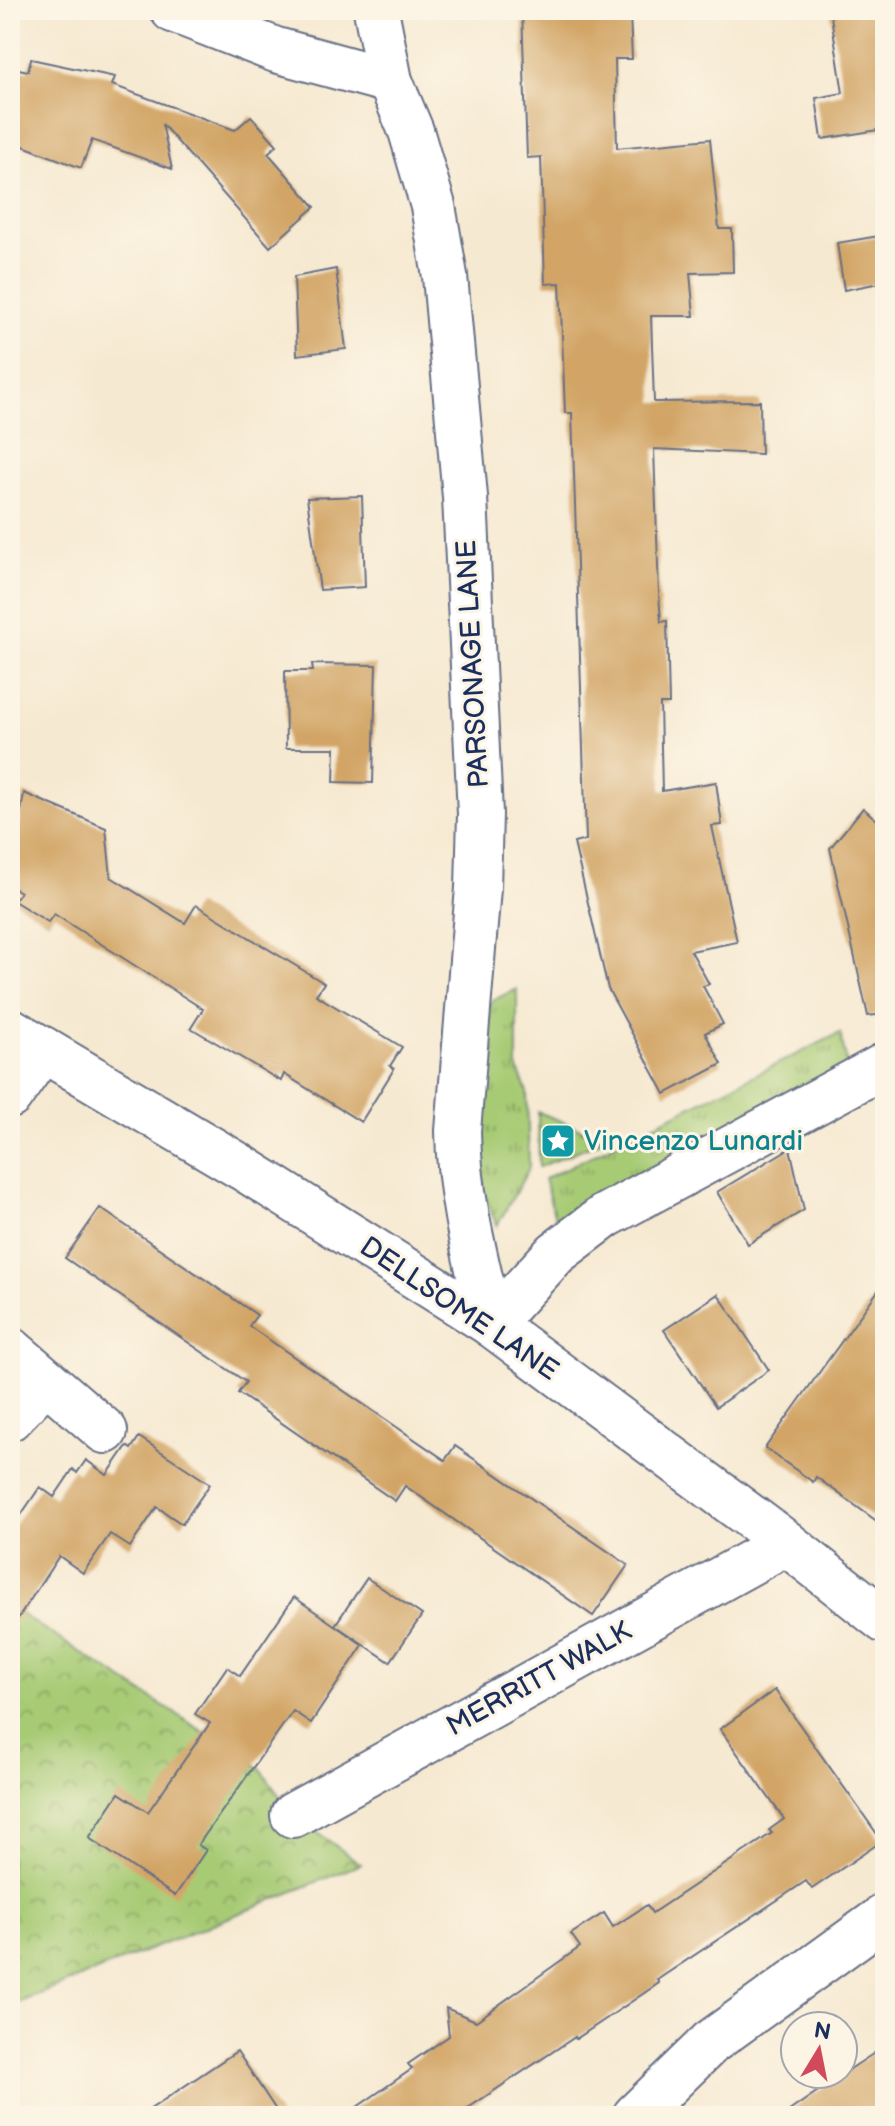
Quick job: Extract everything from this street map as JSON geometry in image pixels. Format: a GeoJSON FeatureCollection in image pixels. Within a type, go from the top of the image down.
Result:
{"type":"FeatureCollection","features":[{"type":"Feature","properties":{"kind":"street"},"geometry":{"type":"LineString","coordinates":[[173,10],[276,50],[390,81]]}},
{"type":"Feature","properties":{"kind":"street","name":"PARSONAGE LANE"},"geometry":{"type":"LineString","coordinates":[[376,10],[390,81],[411,131],[433,206],[445,276],[465,497],[480,814],[478,888],[458,1131],[458,1170],[464,1211],[491,1324]]}},
{"type":"Feature","properties":{"kind":"street"},"geometry":{"type":"LineString","coordinates":[[10,1096],[27,1040]]}},
{"type":"Feature","properties":{"kind":"street","name":"DELLSOME LANE"},"geometry":{"type":"LineString","coordinates":[[27,1040],[243,1168],[491,1324],[786,1543],[885,1621]]}},
{"type":"Feature","properties":{"kind":"street"},"geometry":{"type":"LineString","coordinates":[[491,1324],[556,1253],[605,1216],[885,1065]]}},
{"type":"Feature","properties":{"kind":"street"},"geometry":{"type":"LineString","coordinates":[[10,1349],[105,1431]]}},
{"type":"Feature","properties":{"kind":"street"},"geometry":{"type":"LineString","coordinates":[[10,1418],[46,1380]]}},
{"type":"Feature","properties":{"kind":"street","name":"MERRITT WALK"},"geometry":{"type":"LineString","coordinates":[[293,1815],[786,1543]]}},
{"type":"Feature","properties":{"kind":"street"},"geometry":{"type":"LineString","coordinates":[[635,2116],[711,2042],[885,1916]]}},
{"type":"Feature","properties":{"kind":"green space"},"geometry":{"type":"Polygon","coordinates":[[[517,989],[517,1066],[527,1092],[529,1168],[497,1226],[482,1176],[484,1074],[491,1001],[517,989]]]}},
{"type":"Feature","properties":{"kind":"green space"},"geometry":{"type":"Polygon","coordinates":[[[840,1033],[845,1068],[558,1228],[544,1179],[840,1033]]]}},
{"type":"Feature","properties":{"kind":"green space"},"geometry":{"type":"Polygon","coordinates":[[[538,1112],[606,1139],[539,1167],[538,1112]]]}},
{"type":"Feature","properties":{"kind":"green space"},"geometry":{"type":"Polygon","coordinates":[[[10,1607],[261,1769],[293,1815],[361,1864],[10,2006],[10,1607]]]}},
{"type":"Feature","properties":{"kind":"building"},"geometry":{"type":"Polygon","coordinates":[[[522,10],[581,10],[582,15],[630,13],[632,59],[615,59],[617,148],[710,139],[719,229],[732,229],[733,272],[690,273],[694,316],[651,316],[654,402],[760,401],[761,454],[654,449],[659,594],[661,622],[667,621],[669,704],[660,704],[662,791],[716,782],[722,825],[712,826],[737,942],[691,951],[709,984],[703,986],[723,1024],[705,1033],[722,1064],[665,1094],[608,989],[574,843],[586,840],[572,413],[565,413],[560,283],[545,284],[541,157],[527,158],[522,10]]]}},
{"type":"Feature","properties":{"kind":"building"},"geometry":{"type":"Polygon","coordinates":[[[830,10],[885,10],[885,129],[822,139],[816,98],[843,93],[830,10]]]}},
{"type":"Feature","properties":{"kind":"building"},"geometry":{"type":"Polygon","coordinates":[[[31,59],[115,77],[112,85],[235,130],[251,116],[277,145],[268,153],[315,207],[270,247],[162,124],[172,169],[92,140],[81,168],[10,141],[10,67],[28,71],[31,59]]]}},
{"type":"Feature","properties":{"kind":"building"},"geometry":{"type":"Polygon","coordinates":[[[885,235],[885,282],[844,290],[837,243],[885,235]]]}},
{"type":"Feature","properties":{"kind":"building"},"geometry":{"type":"Polygon","coordinates":[[[336,269],[346,349],[297,355],[294,277],[336,269]]]}},
{"type":"Feature","properties":{"kind":"building"},"geometry":{"type":"Polygon","coordinates":[[[362,496],[365,587],[320,590],[307,498],[362,496]]]}},
{"type":"Feature","properties":{"kind":"building"},"geometry":{"type":"Polygon","coordinates":[[[312,664],[376,665],[373,783],[334,782],[335,748],[286,748],[285,671],[313,671],[312,664]]]}},
{"type":"Feature","properties":{"kind":"building"},"geometry":{"type":"Polygon","coordinates":[[[24,793],[106,828],[111,877],[185,923],[196,905],[324,983],[316,995],[402,1047],[390,1066],[394,1069],[361,1122],[284,1074],[281,1081],[191,1028],[203,1009],[54,914],[48,922],[14,901],[20,892],[10,886],[10,830],[17,835],[24,793]]]}},
{"type":"Feature","properties":{"kind":"building"},"geometry":{"type":"Polygon","coordinates":[[[863,808],[885,827],[885,1014],[868,1016],[830,848],[863,808]]]}},
{"type":"Feature","properties":{"kind":"building"},"geometry":{"type":"Polygon","coordinates":[[[790,1148],[804,1210],[748,1244],[717,1192],[790,1148]]]}},
{"type":"Feature","properties":{"kind":"building"},"geometry":{"type":"Polygon","coordinates":[[[100,1208],[257,1315],[249,1326],[445,1460],[455,1446],[628,1565],[593,1616],[405,1486],[395,1501],[238,1393],[246,1382],[65,1258],[100,1208]]]}},
{"type":"Feature","properties":{"kind":"building"},"geometry":{"type":"Polygon","coordinates":[[[885,1281],[885,1527],[816,1477],[813,1482],[765,1448],[885,1281]]]}},
{"type":"Feature","properties":{"kind":"building"},"geometry":{"type":"Polygon","coordinates":[[[718,1294],[769,1370],[716,1407],[664,1330],[718,1294]]]}},
{"type":"Feature","properties":{"kind":"building"},"geometry":{"type":"Polygon","coordinates":[[[139,1437],[210,1484],[182,1524],[157,1507],[130,1547],[110,1534],[83,1573],[59,1556],[10,1631],[10,1531],[40,1487],[54,1497],[73,1469],[77,1473],[86,1460],[107,1475],[127,1446],[131,1449],[139,1437]]]}},
{"type":"Feature","properties":{"kind":"building"},"geometry":{"type":"Polygon","coordinates":[[[367,1578],[422,1615],[390,1662],[335,1625],[367,1578]]]}},
{"type":"Feature","properties":{"kind":"building"},"geometry":{"type":"Polygon","coordinates":[[[294,1597],[363,1645],[311,1723],[293,1711],[198,1845],[206,1850],[175,1896],[89,1838],[119,1793],[148,1812],[210,1723],[195,1714],[227,1667],[240,1676],[294,1597]]]}},
{"type":"Feature","properties":{"kind":"building"},"geometry":{"type":"Polygon","coordinates":[[[775,1690],[882,1841],[812,1889],[806,1881],[657,1980],[659,1983],[576,2039],[456,2116],[344,2116],[412,2069],[408,2064],[449,2036],[446,2008],[476,2021],[580,1947],[571,1934],[604,1913],[613,1927],[647,1905],[652,1913],[772,1833],[769,1830],[784,1819],[720,1729],[775,1690]]]}},
{"type":"Feature","properties":{"kind":"building"},"geometry":{"type":"Polygon","coordinates":[[[885,2046],[885,2116],[782,2116],[819,2090],[859,2090],[859,2063],[885,2046]]]}},
{"type":"Feature","properties":{"kind":"building"},"geometry":{"type":"Polygon","coordinates":[[[237,2051],[280,2116],[140,2116],[237,2051]]]}},
{"type":"Feature","properties":{"kind":"place","name":"Vincenzo Lunardi"},"geometry":{"type":"Point","coordinates":[558,1141]}}]}
